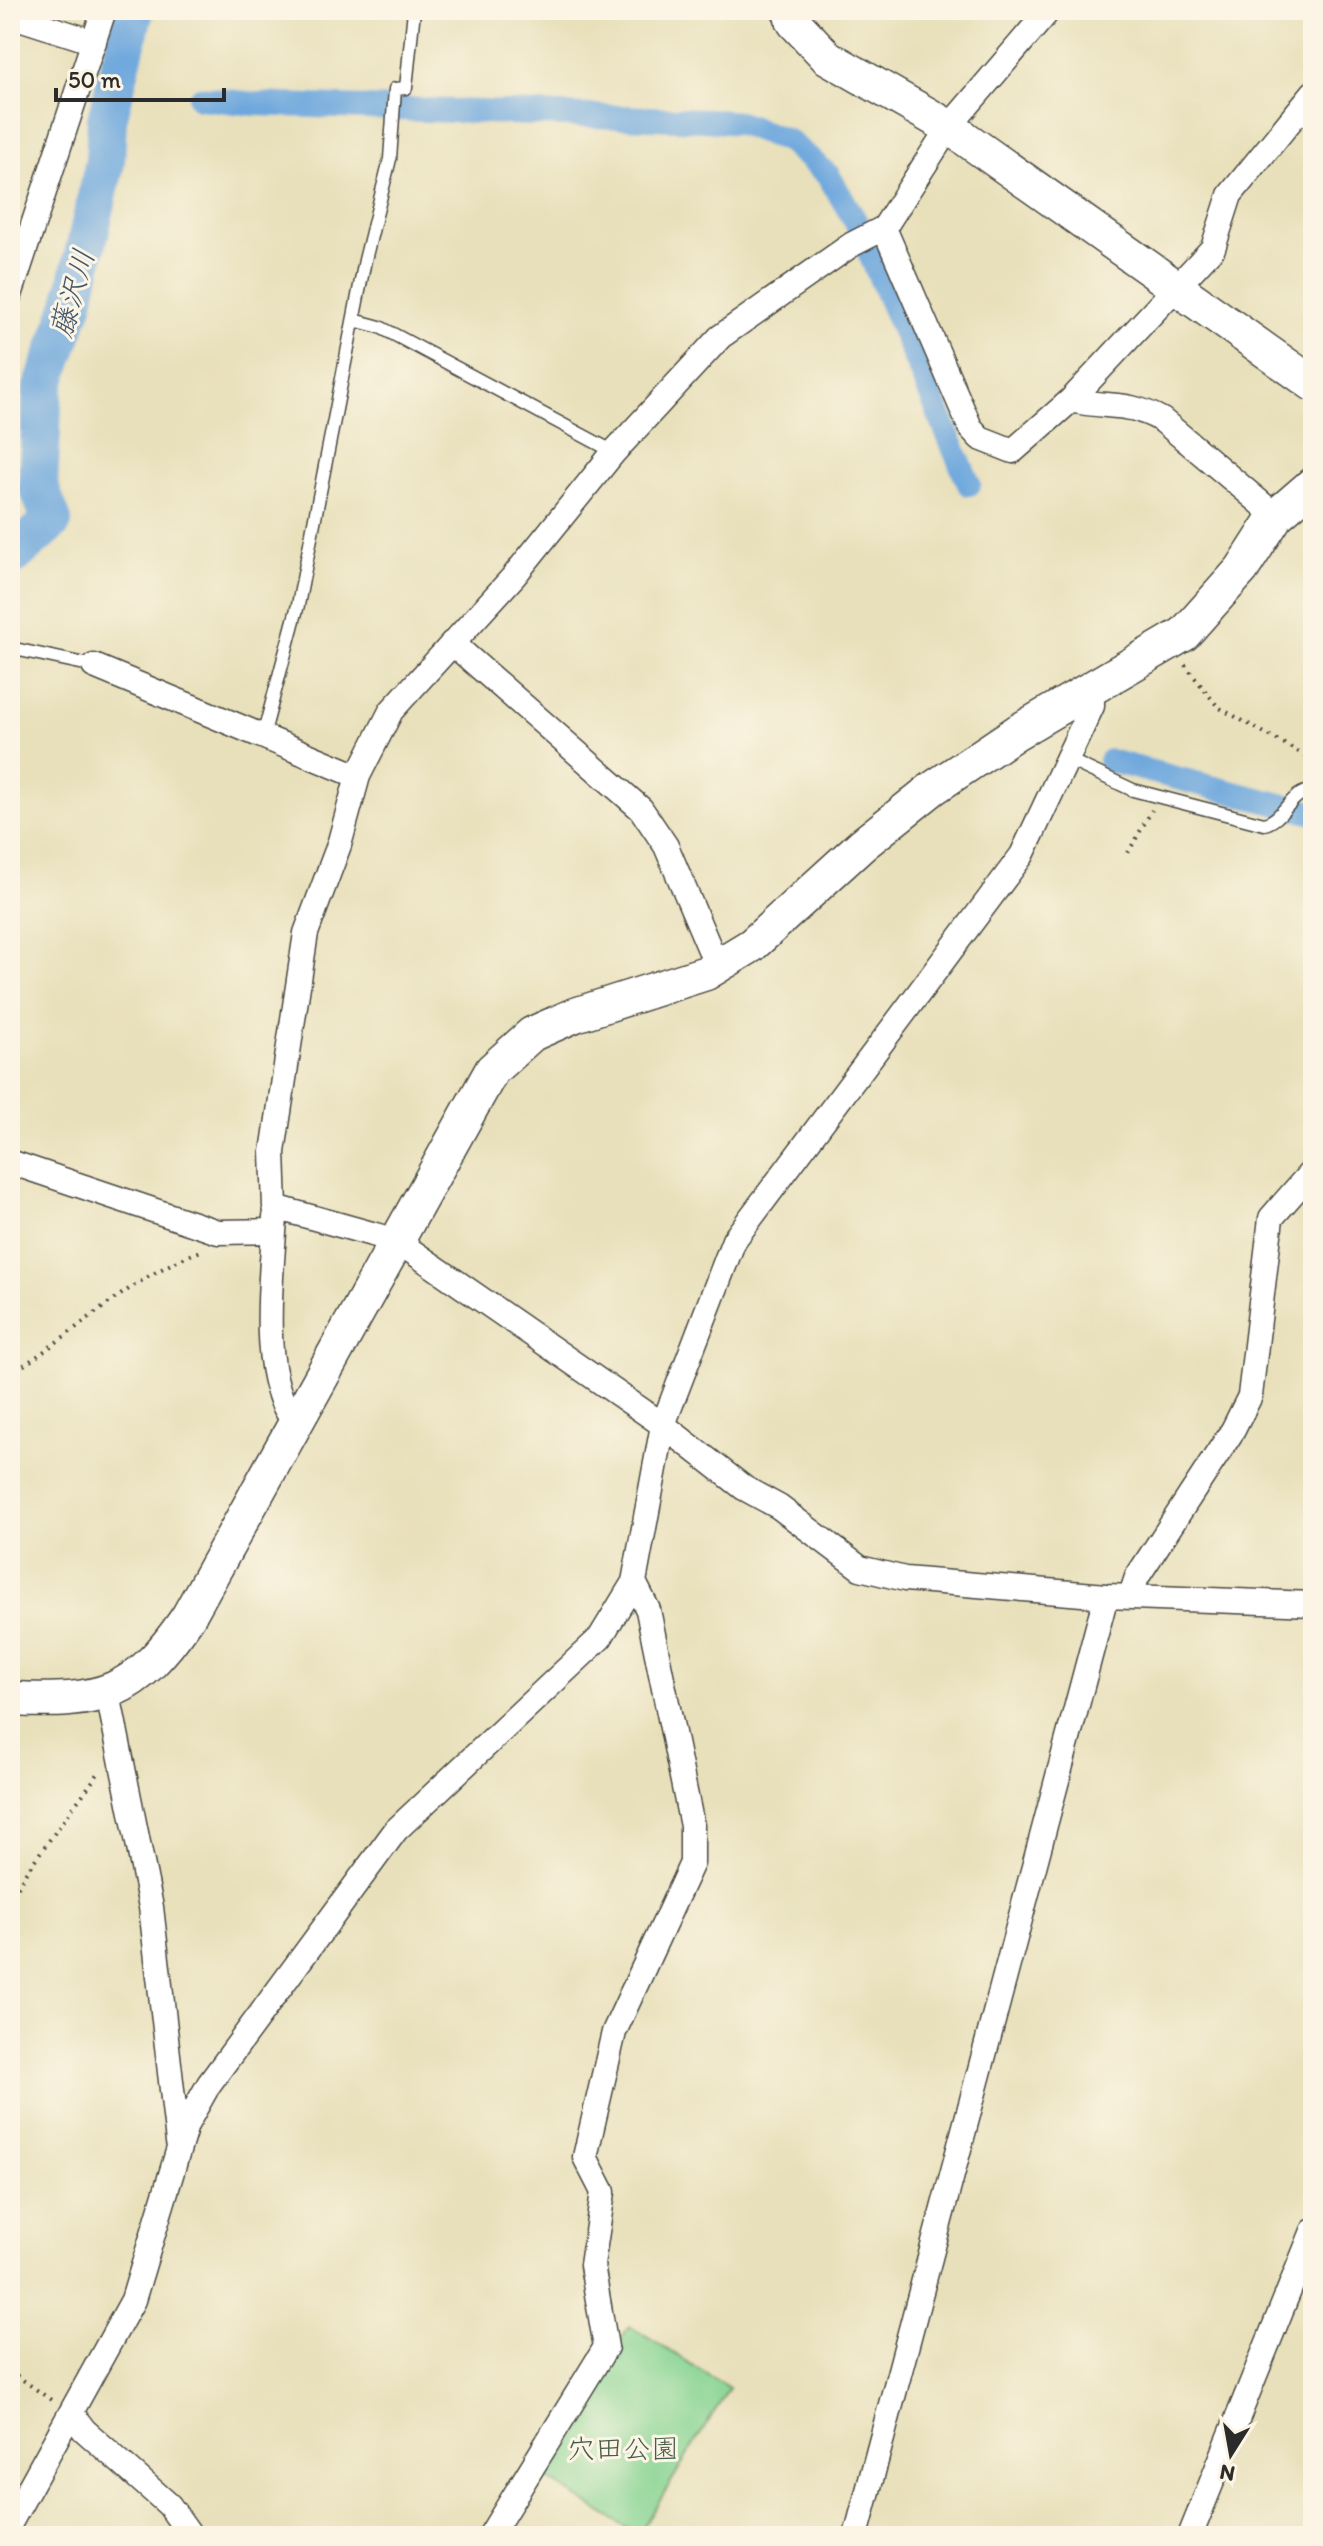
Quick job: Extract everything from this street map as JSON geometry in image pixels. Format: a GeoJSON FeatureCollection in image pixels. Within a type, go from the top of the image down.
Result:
{"type":"FeatureCollection","features":[{"type":"Feature","properties":{"kind":"street"},"geometry":{"type":"LineString","coordinates":[[10,295],[104,10]]}},
{"type":"Feature","properties":{"kind":"street"},"geometry":{"type":"LineString","coordinates":[[789,10],[794,22],[827,57],[949,127],[1313,384]]}},
{"type":"Feature","properties":{"kind":"street"},"geometry":{"type":"LineString","coordinates":[[295,1423],[286,1412],[280,1395],[272,1348],[273,1152],[296,982],[306,933],[339,845],[358,776],[391,711],[514,576],[614,452],[720,337],[851,245],[880,231],[949,127],[1049,10]]}},
{"type":"Feature","properties":{"kind":"street"},"geometry":{"type":"LineString","coordinates":[[10,15],[94,42]]}},
{"type":"Feature","properties":{"kind":"street"},"geometry":{"type":"LineString","coordinates":[[880,231],[970,427],[980,438],[1013,451],[1071,400],[1213,248],[1230,195],[1305,118],[1313,93]]}},
{"type":"Feature","properties":{"kind":"street"},"geometry":{"type":"LineString","coordinates":[[1071,400],[1124,405],[1146,411],[1162,420],[1276,516]]}},
{"type":"Feature","properties":{"kind":"street"},"geometry":{"type":"LineString","coordinates":[[10,1699],[72,1702],[108,1694],[162,1655],[188,1617],[492,1070],[532,1034],[575,1015],[706,973],[752,945],[863,844],[932,789],[1169,644],[1207,611],[1242,569],[1276,516],[1313,484]]}},
{"type":"Feature","properties":{"kind":"street"},"geometry":{"type":"LineString","coordinates":[[452,643],[641,809],[666,846],[717,966]]}},
{"type":"Feature","properties":{"kind":"street"},"geometry":{"type":"LineString","coordinates":[[94,666],[358,776]]}},
{"type":"Feature","properties":{"kind":"street"},"geometry":{"type":"LineString","coordinates":[[10,2523],[133,2300],[179,2147],[191,2115],[209,2084],[396,1830],[600,1638],[634,1582],[663,1425],[734,1240],[1022,855],[1092,706],[1092,689]]}},
{"type":"Feature","properties":{"kind":"street"},"geometry":{"type":"LineString","coordinates":[[10,1162],[218,1232],[244,1233],[275,1219],[397,1241],[663,1425],[744,1488],[779,1507],[860,1568],[905,1579],[1106,1596],[1313,1604]]}},
{"type":"Feature","properties":{"kind":"street"},"geometry":{"type":"LineString","coordinates":[[1131,1595],[1137,1577],[1233,1430],[1250,1396],[1271,1218],[1313,1170]]}},
{"type":"Feature","properties":{"kind":"street"},"geometry":{"type":"LineString","coordinates":[[490,2536],[606,2347],[592,2265],[603,2192],[585,2157],[614,2032],[692,1863],[692,1826],[648,1610],[634,1582]]}},
{"type":"Feature","properties":{"kind":"street"},"geometry":{"type":"LineString","coordinates":[[856,2536],[1106,1596]]}},
{"type":"Feature","properties":{"kind":"street"},"geometry":{"type":"LineString","coordinates":[[108,1694],[151,1907],[179,2147]]}},
{"type":"Feature","properties":{"kind":"street"},"geometry":{"type":"LineString","coordinates":[[1190,2536],[1313,2231]]}},
{"type":"Feature","properties":{"kind":"street"},"geometry":{"type":"LineString","coordinates":[[72,2414],[84,2430],[169,2505],[191,2536]]}},
{"type":"Feature","properties":{"kind":"lane"},"geometry":{"type":"LineString","coordinates":[[263,736],[298,605],[354,320],[390,159],[394,93],[395,89],[406,88],[414,10]]}},
{"type":"Feature","properties":{"kind":"lane"},"geometry":{"type":"LineString","coordinates":[[354,320],[380,327],[614,452]]}},
{"type":"Feature","properties":{"kind":"lane"},"geometry":{"type":"LineString","coordinates":[[10,648],[94,666]]}},
{"type":"Feature","properties":{"kind":"lane"},"geometry":{"type":"LineString","coordinates":[[1069,760],[1133,790],[1264,824],[1275,819],[1307,792]]}},
{"type":"Feature","properties":{"kind":"path"},"geometry":{"type":"LineString","coordinates":[[1169,644],[1218,707],[1313,760]]}},
{"type":"Feature","properties":{"kind":"path"},"geometry":{"type":"LineString","coordinates":[[1128,853],[1158,797]]}},
{"type":"Feature","properties":{"kind":"path"},"geometry":{"type":"LineString","coordinates":[[10,1374],[46,1352],[154,1274],[244,1233]]}},
{"type":"Feature","properties":{"kind":"path"},"geometry":{"type":"LineString","coordinates":[[10,1901],[70,1810],[119,1753]]}},
{"type":"Feature","properties":{"kind":"path"},"geometry":{"type":"LineString","coordinates":[[10,2371],[72,2414]]}},
{"type":"Feature","properties":{"kind":"green space","name":"穴田公園"},"geometry":{"type":"Polygon","coordinates":[[[629,2326],[729,2388],[638,2535],[538,2473],[629,2326]]]}},
{"type":"Feature","properties":{"kind":"waterway","name":"藤沢川"},"geometry":{"type":"LineString","coordinates":[[10,558],[52,521],[38,485],[43,388],[73,304],[105,162],[107,120],[134,10]]}},
{"type":"Feature","properties":{"kind":"waterway"},"geometry":{"type":"LineString","coordinates":[[200,98],[254,104],[705,120],[739,123],[788,141],[828,175],[856,222],[969,484]]}},
{"type":"Feature","properties":{"kind":"waterway"},"geometry":{"type":"LineString","coordinates":[[1110,761],[1313,813]]}}]}
